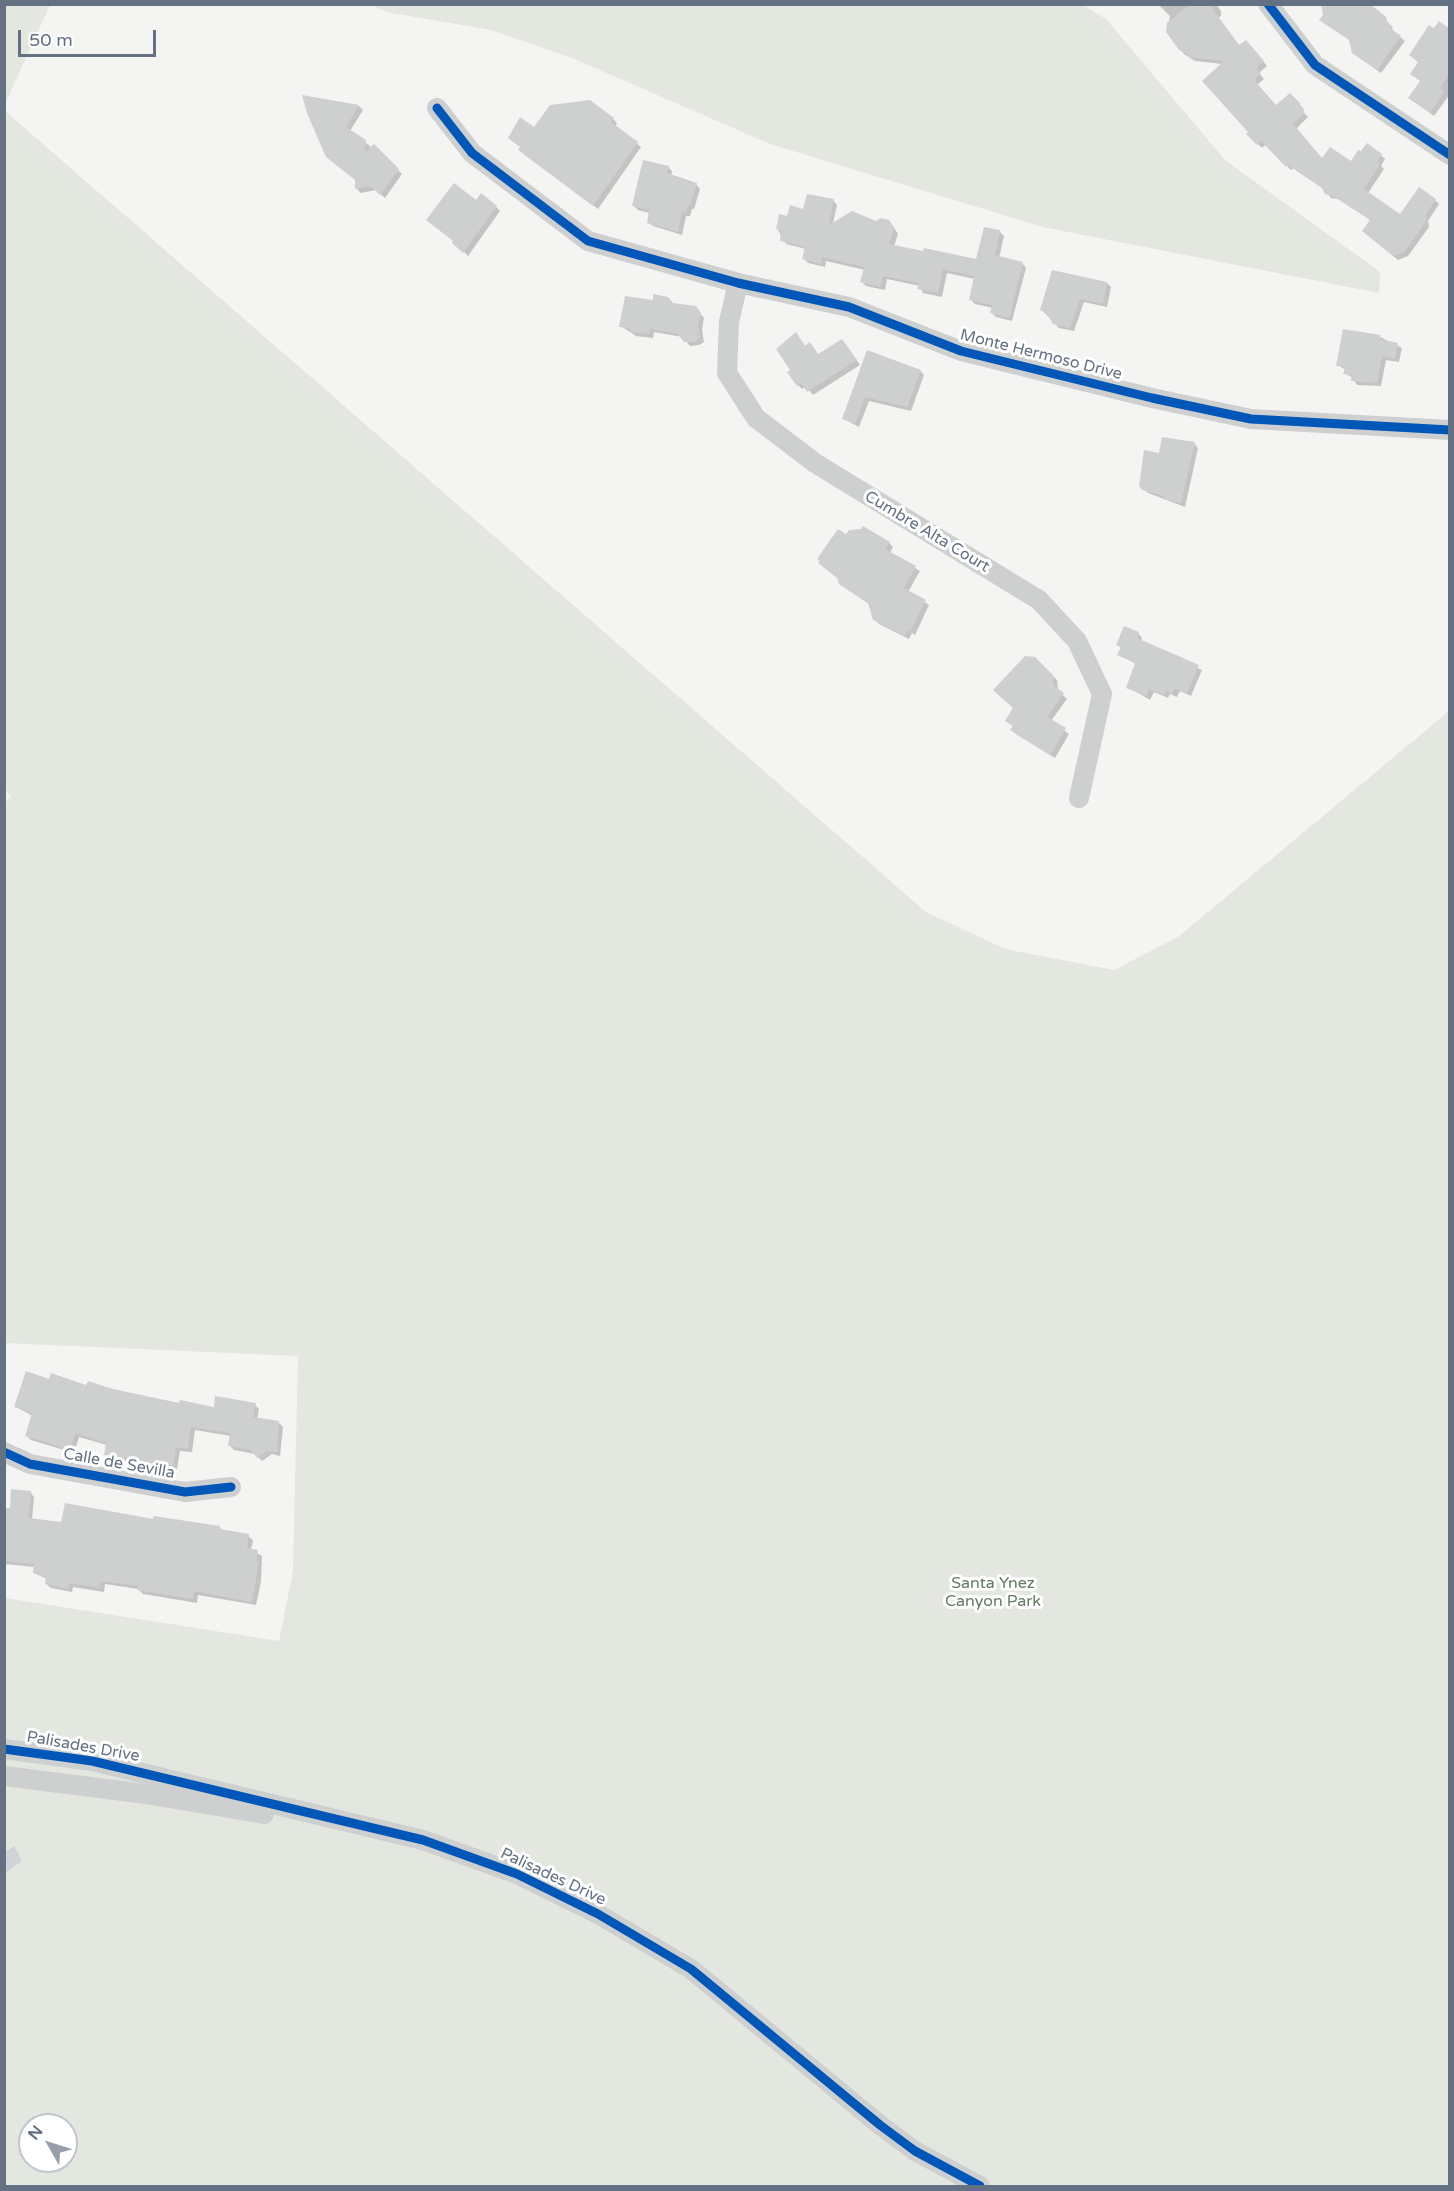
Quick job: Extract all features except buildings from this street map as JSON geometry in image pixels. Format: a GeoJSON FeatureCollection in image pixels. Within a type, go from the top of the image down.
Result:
{"type":"FeatureCollection","features":[{"type":"Feature","properties":{"kind":"street"},"geometry":{"type":"LineString","coordinates":[[1268,4],[1315,64],[1449,155]]}},
{"type":"Feature","properties":{"kind":"street","name":"Monte Hermoso Drive"},"geometry":{"type":"LineString","coordinates":[[437,108],[472,153],[588,241],[738,283],[849,307],[960,351],[1240,416],[1385,428],[1449,430]]}},
{"type":"Feature","properties":{"kind":"street","name":"Cumbre Alta Court"},"geometry":{"type":"LineString","coordinates":[[738,283],[729,322],[727,373],[756,418],[815,463],[1039,600],[1077,641],[1102,694],[1079,798]]}},
{"type":"Feature","properties":{"kind":"street","name":"Calle de Sevilla"},"geometry":{"type":"LineString","coordinates":[[4,1452],[30,1464],[185,1492],[231,1487]]}},
{"type":"Feature","properties":{"kind":"street","name":"Palisades Drive"},"geometry":{"type":"LineString","coordinates":[[4,1749],[92,1761],[423,1840],[517,1874],[598,1914],[691,1969],[880,2125],[915,2151],[980,2187]]}},
{"type":"Feature","properties":{"kind":"street","name":"Palisades Drive"},"geometry":{"type":"LineString","coordinates":[[4,1776],[146,1794],[423,1840]]}},
{"type":"Feature","properties":{"kind":"green space"},"geometry":{"type":"Polygon","coordinates":[[[4,5],[50,5],[5,104],[4,5]]]}},
{"type":"Feature","properties":{"kind":"green space"},"geometry":{"type":"Polygon","coordinates":[[[372,5],[1083,5],[1106,19],[1225,160],[1380,272],[1379,293],[1043,227],[770,144],[572,58],[491,30],[386,12],[372,5]]]}},
{"type":"Feature","properties":{"kind":"green space","name":"Santa Ynez Canyon Park"},"geometry":{"type":"Polygon","coordinates":[[[5,111],[926,912],[1005,949],[1114,970],[1178,937],[1449,711],[1449,2186],[5,2186],[5,1598],[279,1641],[293,1571],[298,1356],[5,1343],[4,803],[11,797],[4,789],[5,111]]]}},
{"type":"Feature","properties":{"kind":"shaded area"},"geometry":{"type":"Polygon","coordinates":[[[14,1846],[22,1861],[5,1873],[5,1852],[14,1846]]]}},
{"type":"Feature","properties":{"kind":"cycle path"},"geometry":{"type":"LineString","coordinates":[[1268,4],[1315,65],[1450,155]]}},
{"type":"Feature","properties":{"kind":"cycle path"},"geometry":{"type":"LineString","coordinates":[[437,108],[472,153],[588,241],[738,283],[849,307],[961,351],[1152,398],[1251,419],[1450,430]]}},
{"type":"Feature","properties":{"kind":"cycle path"},"geometry":{"type":"LineString","coordinates":[[4,1452],[30,1464],[185,1492],[231,1487]]}},
{"type":"Feature","properties":{"kind":"cycle path"},"geometry":{"type":"LineString","coordinates":[[4,1749],[92,1761],[423,1840],[517,1874],[598,1914],[691,1969],[880,2125],[915,2151],[980,2186]]}}]}
